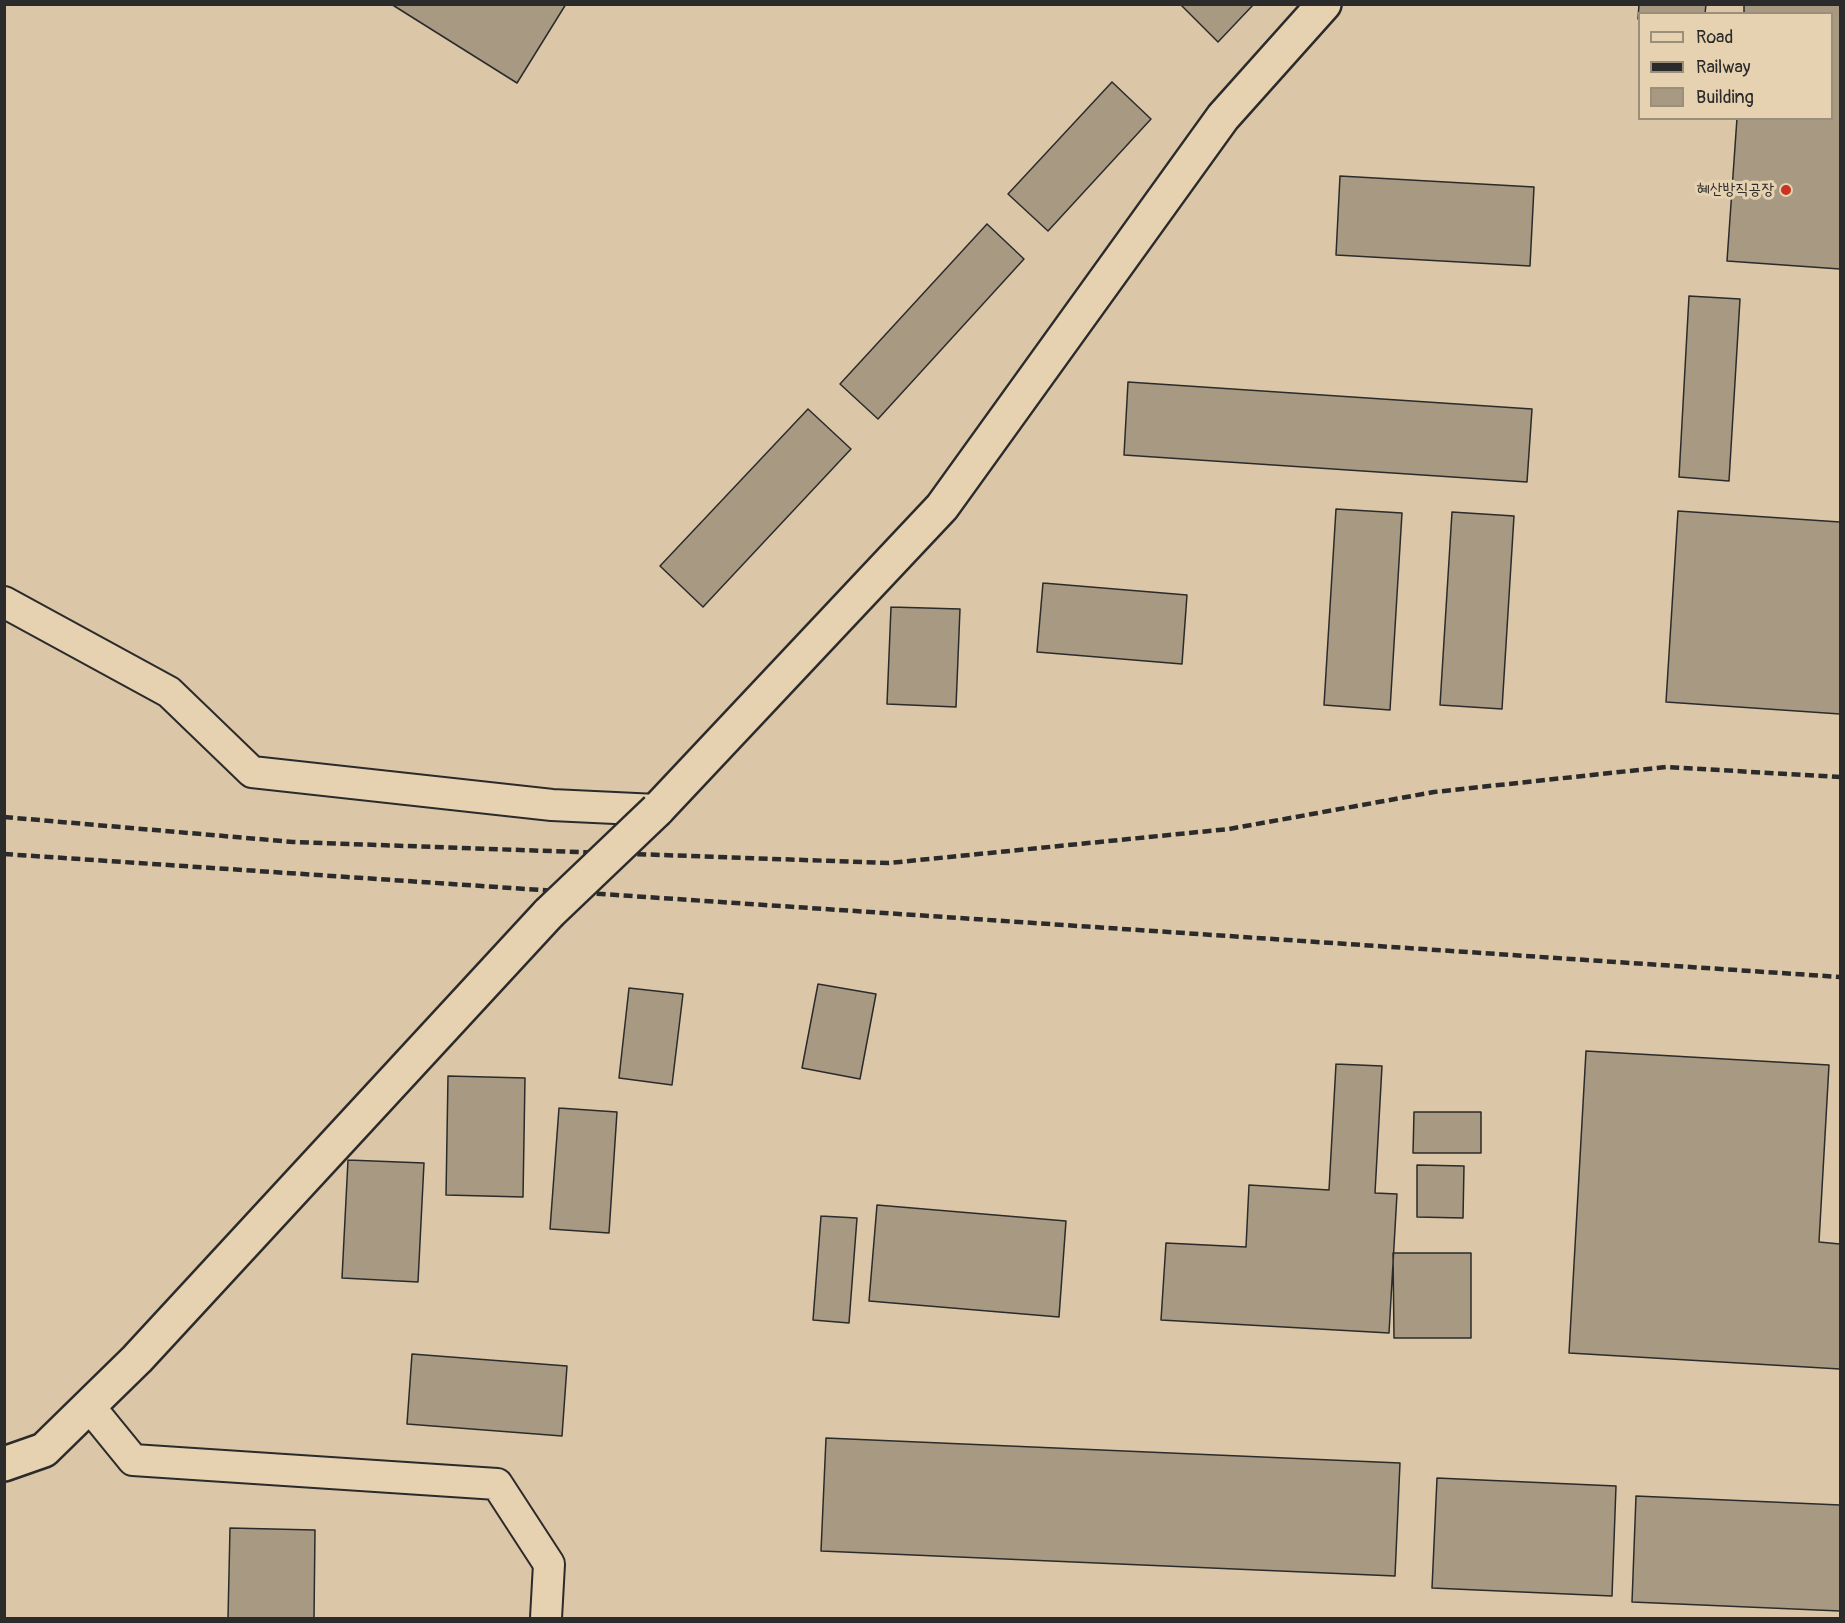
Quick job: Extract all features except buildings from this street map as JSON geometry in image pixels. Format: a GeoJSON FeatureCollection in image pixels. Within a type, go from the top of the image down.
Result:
{"type":"FeatureCollection","features":[{"type":"Feature","properties":{"kind":"main road"},"geometry":{"type":"LineString","coordinates":[[4,1464],[44,1450],[136,1359],[549,913],[657,810],[942,507],[1223,117],[1323,4]]}},
{"type":"Feature","properties":{"kind":"street"},"geometry":{"type":"LineString","coordinates":[[4,602],[169,692],[252,772],[552,805],[657,810]]}},
{"type":"Feature","properties":{"kind":"street"},"geometry":{"type":"LineString","coordinates":[[89,1406],[133,1460],[497,1484],[549,1564],[546,1618]]}},
{"type":"Feature","properties":{"kind":"railway"},"geometry":{"type":"LineString","coordinates":[[4,817],[293,842],[889,863],[1229,829],[1434,792],[1666,767],[1840,777]]}},
{"type":"Feature","properties":{"kind":"railway"},"geometry":{"type":"LineString","coordinates":[[4,854],[1840,977]]}},
{"type":"Feature","properties":{"kind":"place","name":"혜산방직공장"},"geometry":{"type":"Point","coordinates":[1786,190]}}]}
